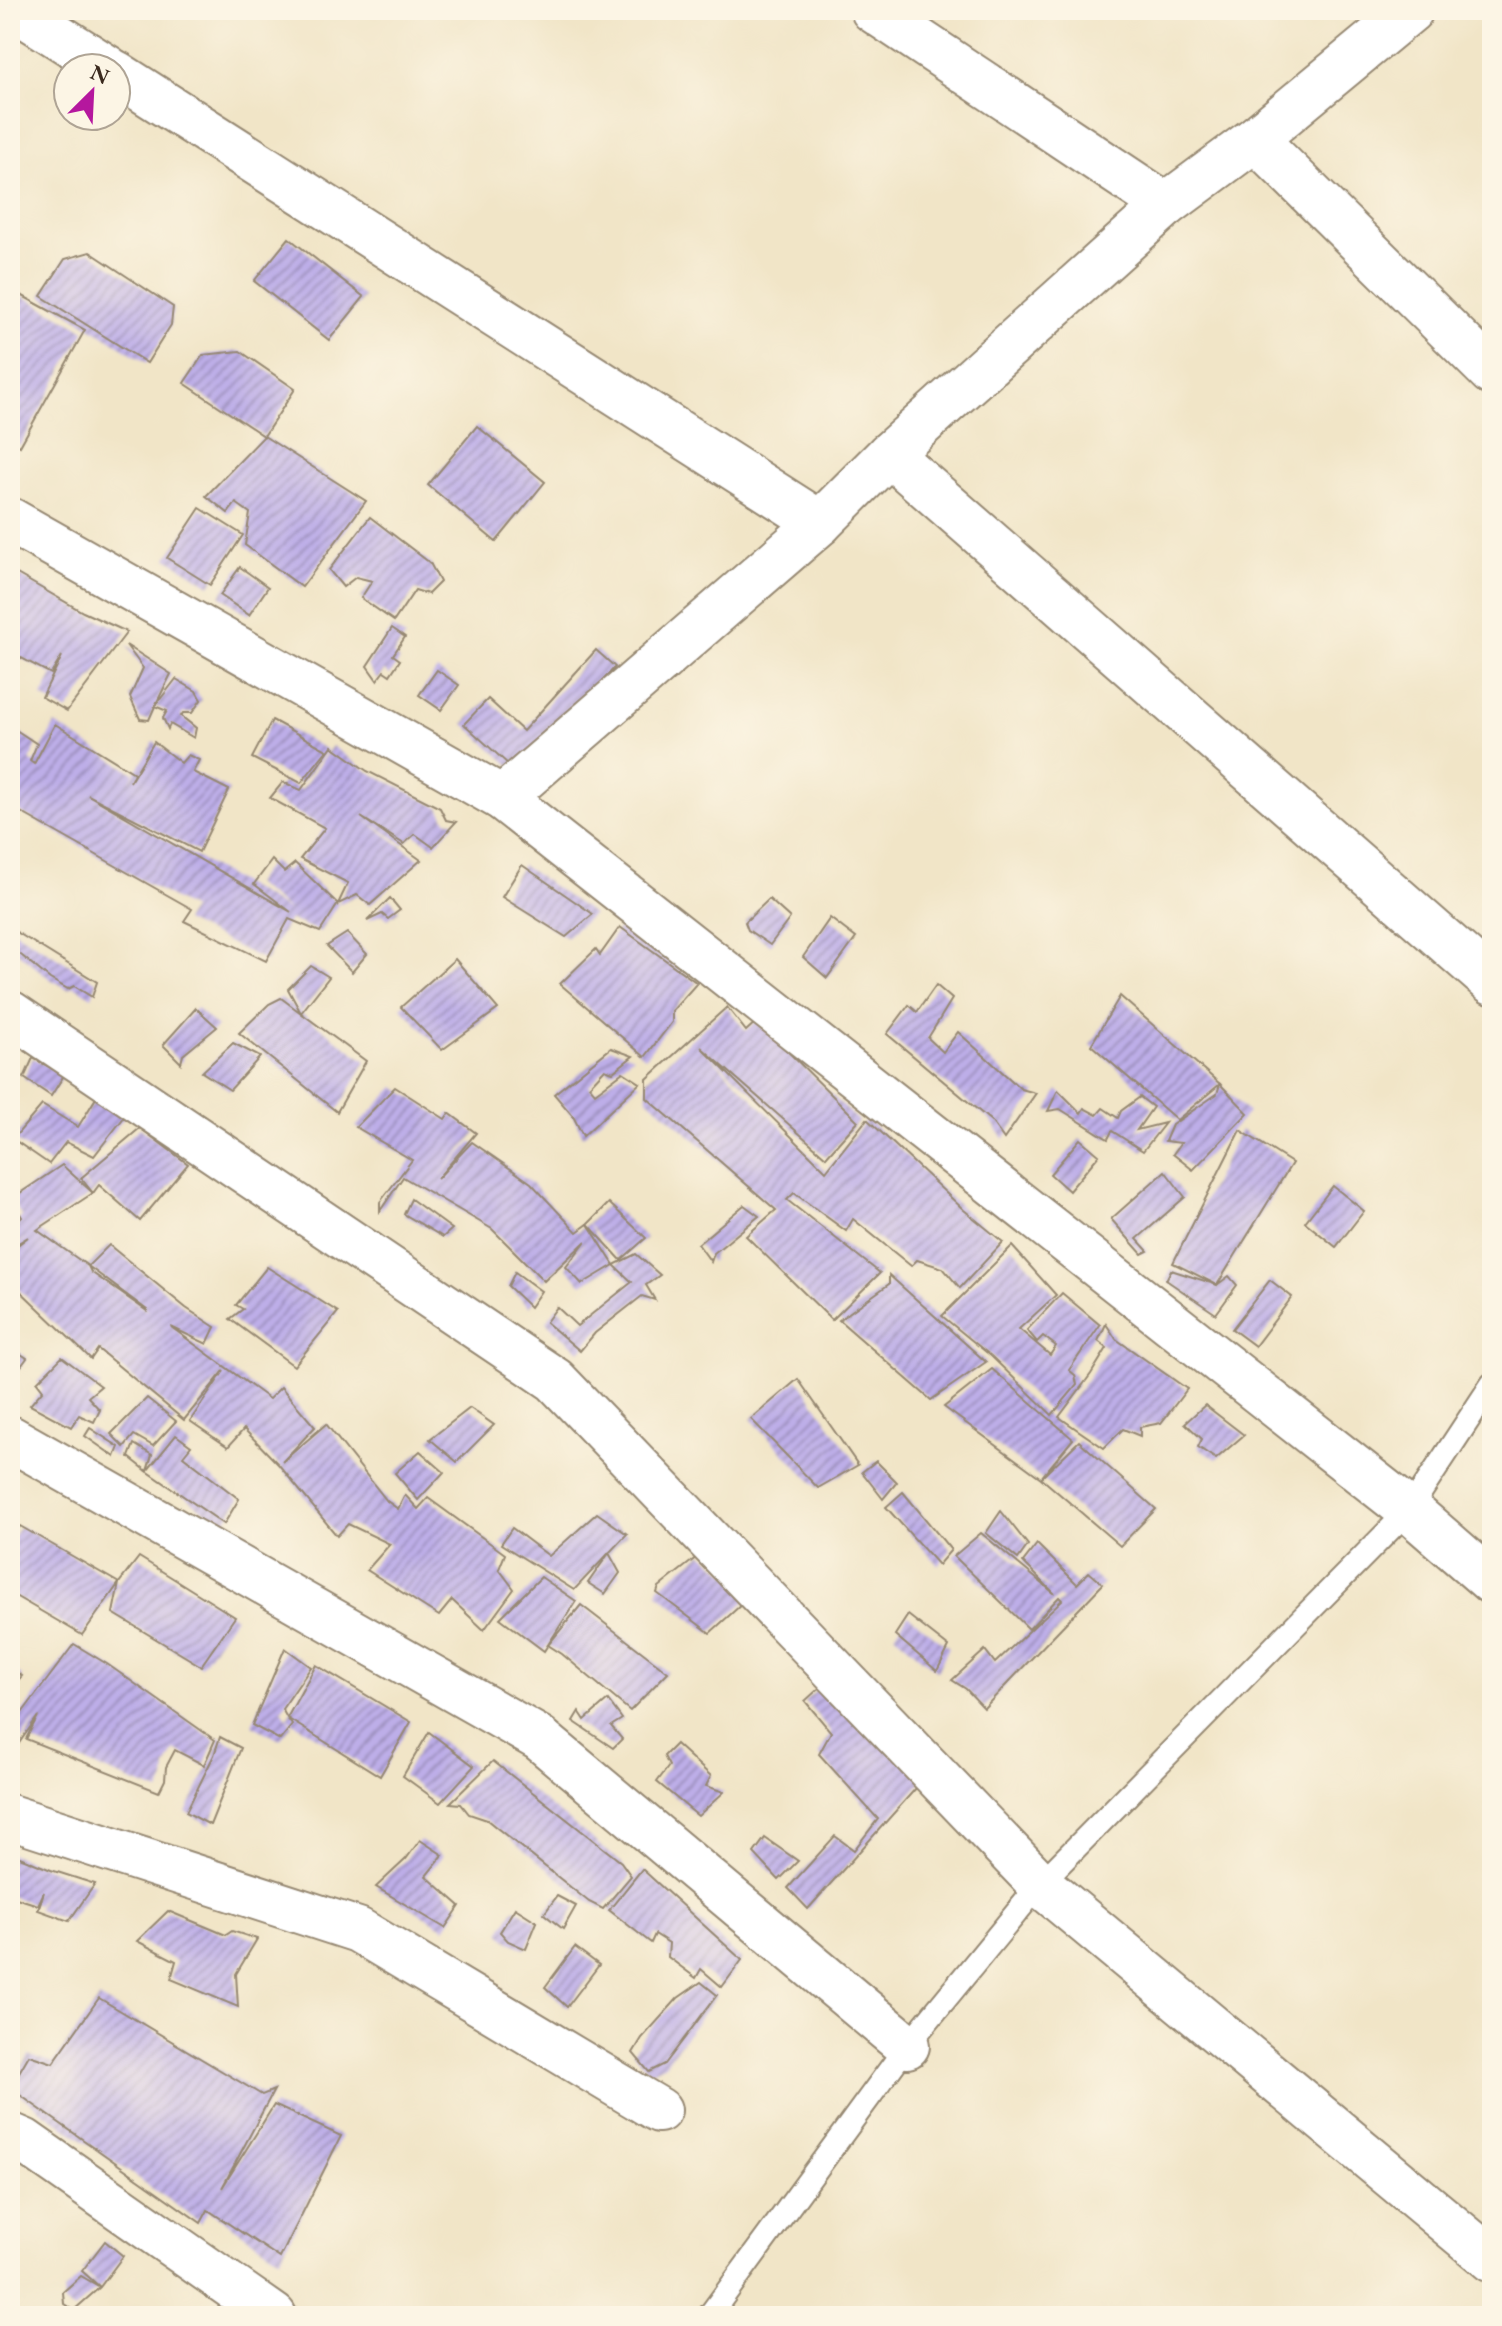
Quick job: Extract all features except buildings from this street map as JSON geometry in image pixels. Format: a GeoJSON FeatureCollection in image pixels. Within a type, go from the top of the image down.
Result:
{"type":"FeatureCollection","features":[{"type":"Feature","properties":{"kind":"street"},"geometry":{"type":"LineString","coordinates":[[17,10],[83,52]]}},
{"type":"Feature","properties":{"kind":"street"},"geometry":{"type":"LineString","coordinates":[[873,10],[1166,205]]}},
{"type":"Feature","properties":{"kind":"street"},"geometry":{"type":"LineString","coordinates":[[502,798],[820,523],[889,454],[1166,205],[1255,139],[1411,10]]}},
{"type":"Feature","properties":{"kind":"street"},"geometry":{"type":"LineString","coordinates":[[132,83],[820,523]]}},
{"type":"Feature","properties":{"kind":"street"},"geometry":{"type":"LineString","coordinates":[[1255,139],[1492,373]]}},
{"type":"Feature","properties":{"kind":"street"},"geometry":{"type":"LineString","coordinates":[[889,454],[1492,982]]}},
{"type":"Feature","properties":{"kind":"street"},"geometry":{"type":"LineString","coordinates":[[10,520],[502,798],[1409,1510],[1492,1582]]}},
{"type":"Feature","properties":{"kind":"street"},"geometry":{"type":"LineString","coordinates":[[10,1013],[555,1380],[1040,1884],[1492,2260]]}},
{"type":"Feature","properties":{"kind":"street"},"geometry":{"type":"LineString","coordinates":[[10,1438],[539,1738],[907,2046]]}},
{"type":"Feature","properties":{"kind":"street"},"geometry":{"type":"LineString","coordinates":[[10,1817],[358,1930],[659,2110]]}},
{"type":"Feature","properties":{"kind":"street"},"geometry":{"type":"LineString","coordinates":[[10,2135],[24,2141],[274,2316]]}},
{"type":"Feature","properties":{"kind":"lane"},"geometry":{"type":"LineString","coordinates":[[709,2316],[907,2046],[1040,1884],[1409,1510],[1492,1384]]}}]}
